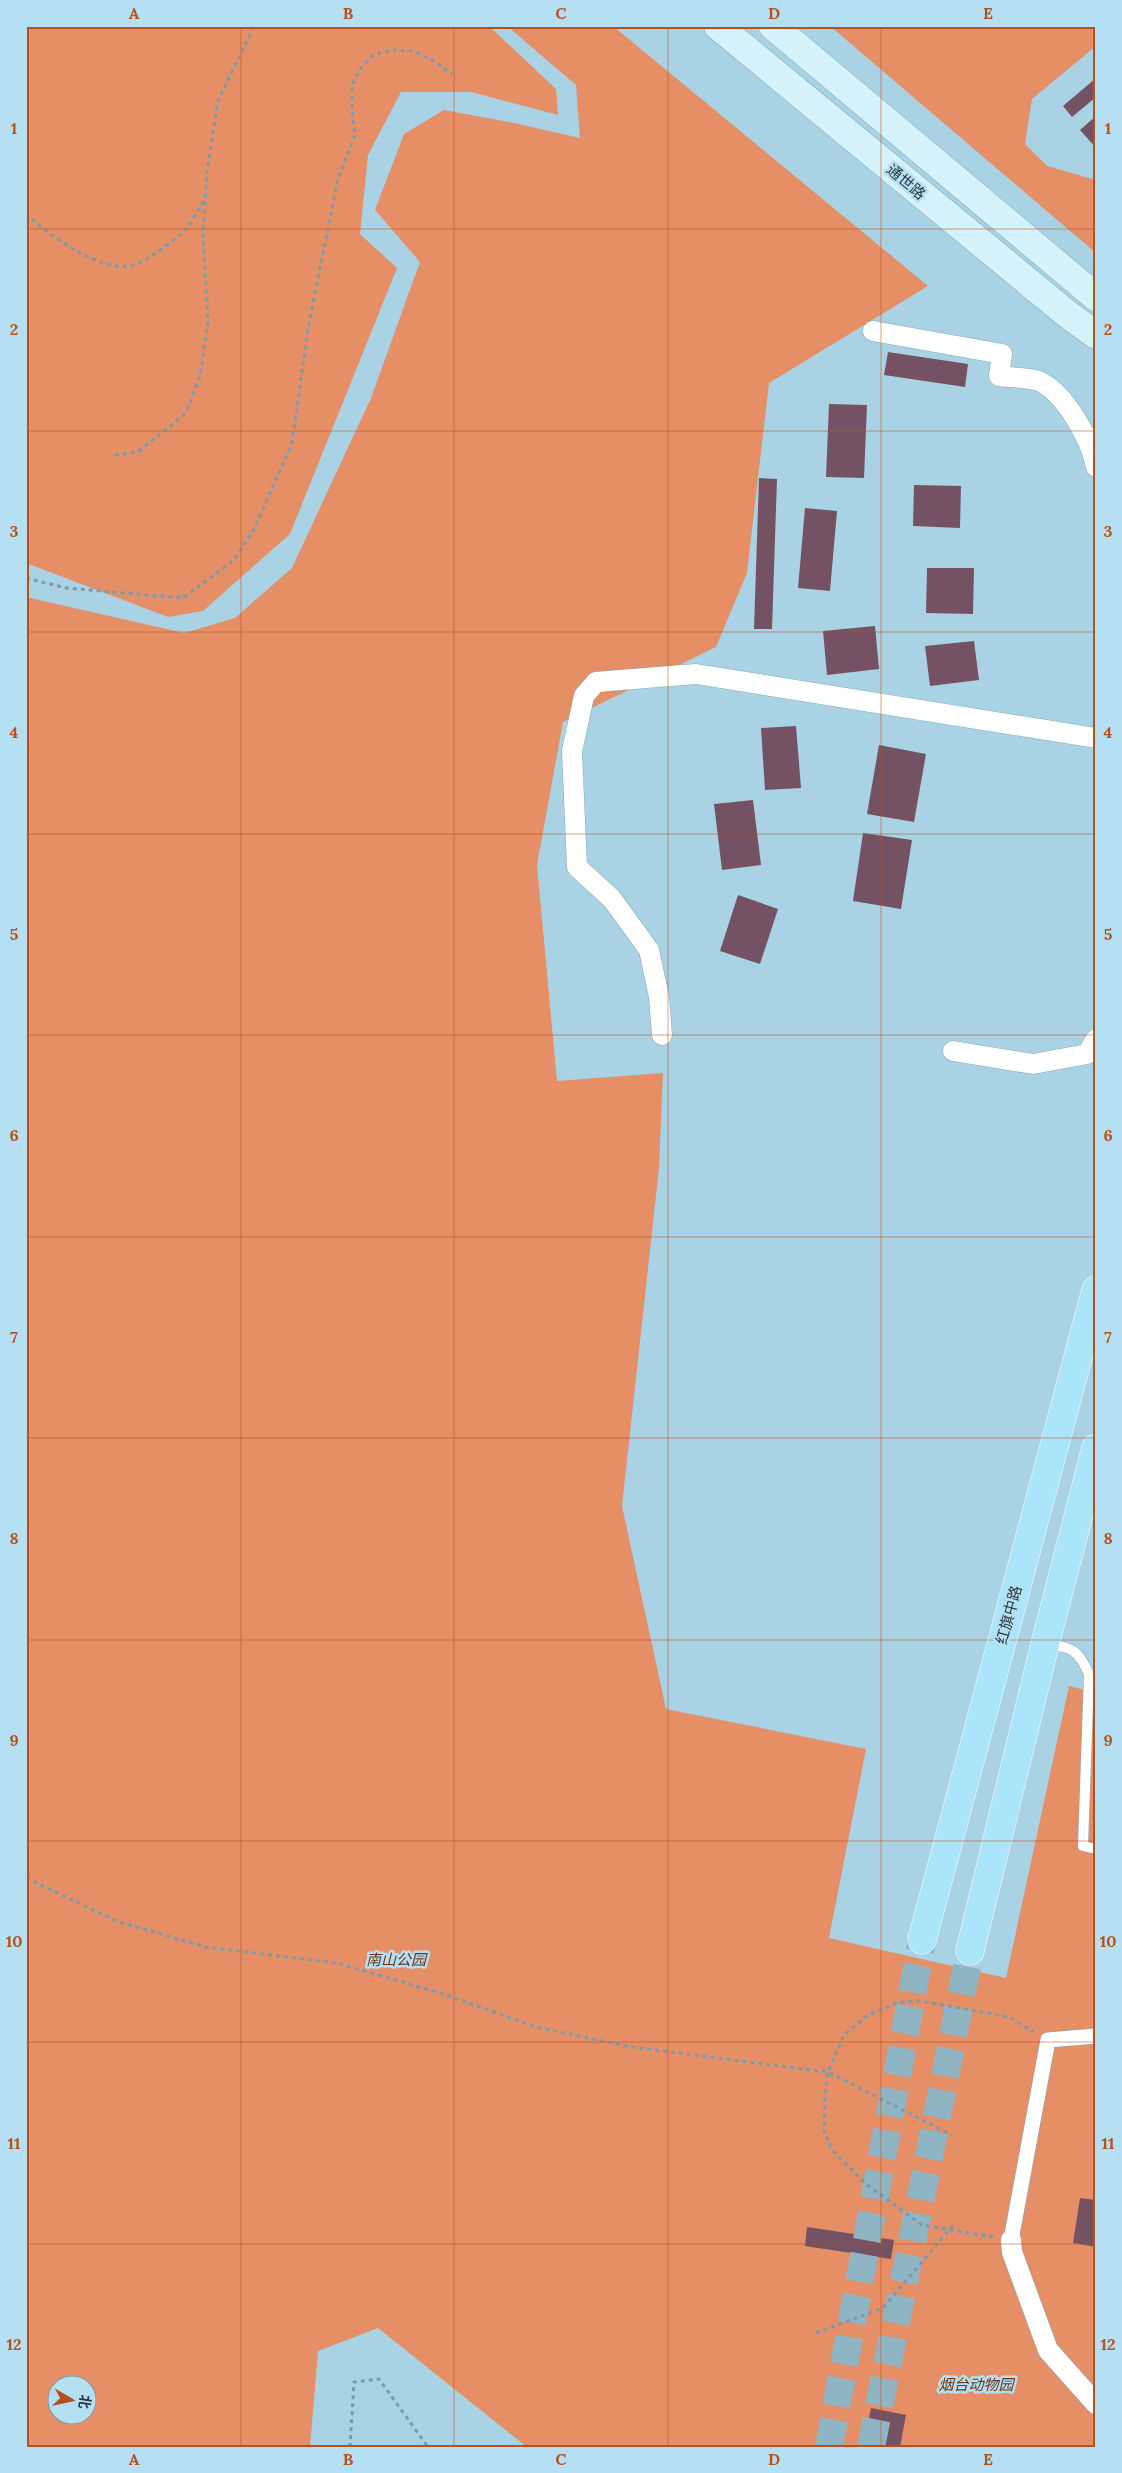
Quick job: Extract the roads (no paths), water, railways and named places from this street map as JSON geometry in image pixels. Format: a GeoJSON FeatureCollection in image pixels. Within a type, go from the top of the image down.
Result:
{"type":"FeatureCollection","features":[{"type":"Feature","properties":{"kind":"main road","name":"通世路"},"geometry":{"type":"LineString","coordinates":[[718,26],[1066,313],[1096,335]]}},
{"type":"Feature","properties":{"kind":"main road"},"geometry":{"type":"LineString","coordinates":[[773,26],[1092,292]]}},
{"type":"Feature","properties":{"kind":"main road","name":"红旗中路"},"geometry":{"type":"LineString","coordinates":[[922,1940],[1096,1290]]}},
{"type":"Feature","properties":{"kind":"main road"},"geometry":{"type":"LineString","coordinates":[[970,1951],[1045,1644],[1096,1448]]}},
{"type":"Feature","properties":{"kind":"main road"},"geometry":{"type":"LineString","coordinates":[[1072,1540],[1096,1498]]}},
{"type":"Feature","properties":{"kind":"street"},"geometry":{"type":"LineString","coordinates":[[873,331],[1002,354],[999,376],[1040,382],[1062,397],[1079,426],[1096,467]]}},
{"type":"Feature","properties":{"kind":"street"},"geometry":{"type":"LineString","coordinates":[[662,1035],[659,997],[649,950],[612,899],[577,867],[572,751],[584,696],[596,682],[696,674],[1096,738]]}},
{"type":"Feature","properties":{"kind":"street"},"geometry":{"type":"LineString","coordinates":[[953,1051],[1033,1064],[1088,1054],[1096,1039]]}},
{"type":"Feature","properties":{"kind":"street"},"geometry":{"type":"LineString","coordinates":[[1096,2036],[1048,2040],[1011,2240],[1012,2252],[1048,2350],[1096,2404]]}},
{"type":"Feature","properties":{"kind":"lane"},"geometry":{"type":"LineString","coordinates":[[1045,1644],[1064,1646],[1081,1656],[1089,1674],[1082,1846],[1096,1849]]}},
{"type":"Feature","properties":{"kind":"tunnel"},"geometry":{"type":"LineString","coordinates":[[829,2447],[922,1940]]}},
{"type":"Feature","properties":{"kind":"tunnel"},"geometry":{"type":"LineString","coordinates":[[871,2447],[970,1951]]}},
{"type":"Feature","properties":{"kind":"park label","name":"南山公园"},"geometry":{"type":"Point","coordinates":[396,1960]}},
{"type":"Feature","properties":{"kind":"park label","name":"烟台动物园"},"geometry":{"type":"Point","coordinates":[976,2385]}}]}
